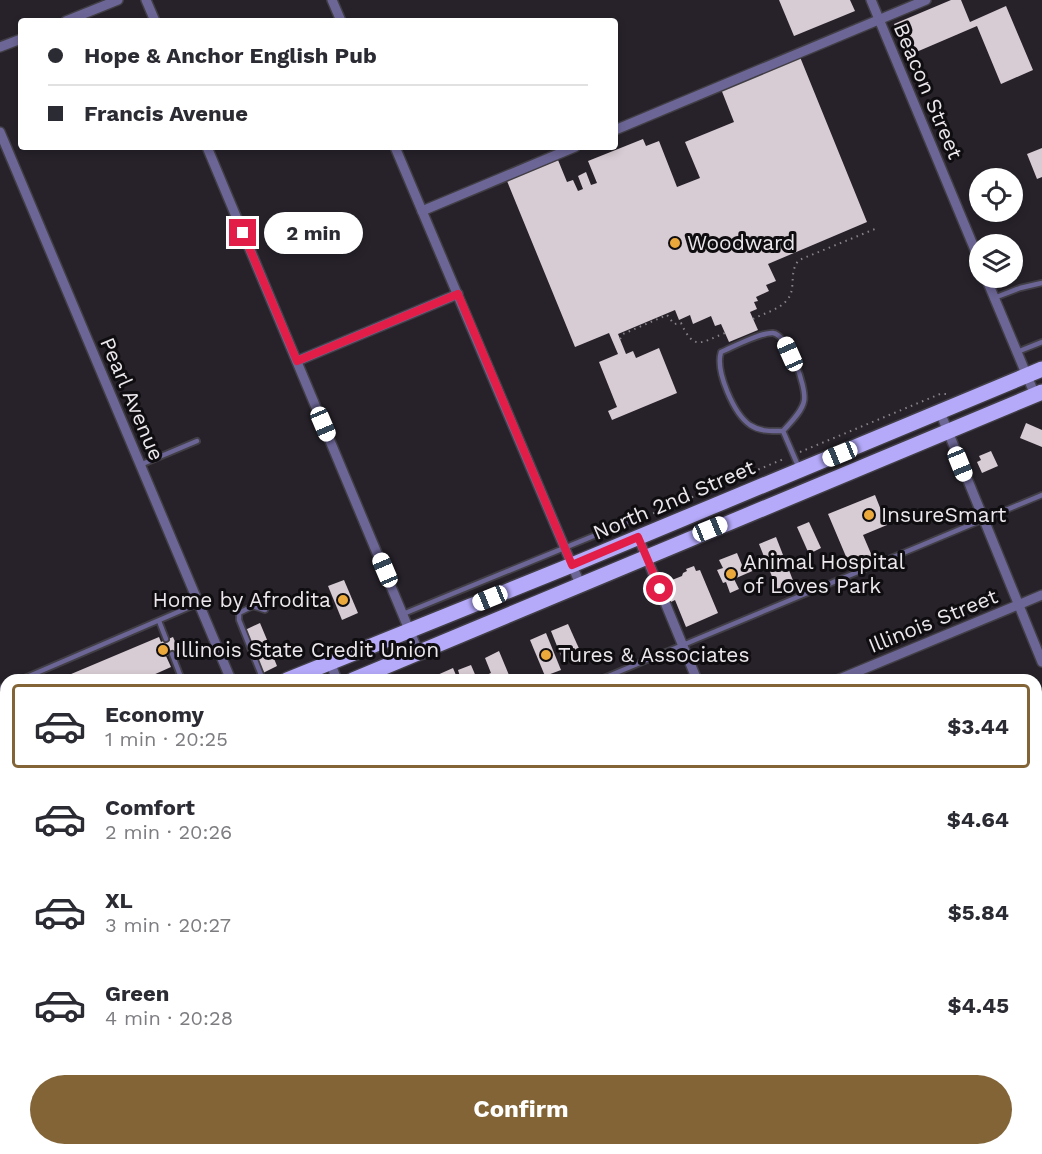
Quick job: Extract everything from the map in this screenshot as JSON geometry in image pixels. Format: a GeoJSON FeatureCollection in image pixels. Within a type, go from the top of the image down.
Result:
{"type":"FeatureCollection","features":[{"type":"Feature","properties":{"kind":"main road","name":"North 2nd Street"},"geometry":{"type":"LineString","coordinates":[[301,674],[572,565],[1042,369]]}},
{"type":"Feature","properties":{"kind":"main road","name":"North 2nd Street"},"geometry":{"type":"LineString","coordinates":[[366,674],[1038,393]]}},
{"type":"Feature","properties":{"kind":"street"},"geometry":{"type":"LineString","coordinates":[[73,18],[118,0]]}},
{"type":"Feature","properties":{"kind":"street"},"geometry":{"type":"LineString","coordinates":[[146,0],[154,18]]}},
{"type":"Feature","properties":{"kind":"street"},"geometry":{"type":"LineString","coordinates":[[332,0],[340,18]]}},
{"type":"Feature","properties":{"kind":"street","name":"Beacon Street"},"geometry":{"type":"LineString","coordinates":[[871,0],[969,236]]}},
{"type":"Feature","properties":{"kind":"street"},"geometry":{"type":"LineString","coordinates":[[618,129],[926,0]]}},
{"type":"Feature","properties":{"kind":"street"},"geometry":{"type":"LineString","coordinates":[[0,47],[18,40]]}},
{"type":"Feature","properties":{"kind":"street","name":"Pearl Avenue"},"geometry":{"type":"LineString","coordinates":[[0,132],[229,674]]}},
{"type":"Feature","properties":{"kind":"street"},"geometry":{"type":"LineString","coordinates":[[208,150],[418,651]]}},
{"type":"Feature","properties":{"kind":"street"},"geometry":{"type":"LineString","coordinates":[[396,150],[580,584]]}},
{"type":"Feature","properties":{"kind":"street"},"geometry":{"type":"LineString","coordinates":[[422,211],[568,150]]}},
{"type":"Feature","properties":{"kind":"street"},"geometry":{"type":"LineString","coordinates":[[990,288],[1027,375],[1038,393]]}},
{"type":"Feature","properties":{"kind":"street"},"geometry":{"type":"LineString","coordinates":[[297,361],[458,294]]}},
{"type":"Feature","properties":{"kind":"street"},"geometry":{"type":"LineString","coordinates":[[940,412],[1042,662]]}},
{"type":"Feature","properties":{"kind":"street"},"geometry":{"type":"LineString","coordinates":[[638,537],[695,674]]}},
{"type":"Feature","properties":{"kind":"street","name":"Illinois Street"},"geometry":{"type":"LineString","coordinates":[[852,674],[1042,595]]}},
{"type":"Feature","properties":{"kind":"street"},"geometry":{"type":"LineString","coordinates":[[330,662],[335,674]]}},
{"type":"Feature","properties":{"kind":"lane"},"geometry":{"type":"LineString","coordinates":[[994,298],[1042,283]]}},
{"type":"Feature","properties":{"kind":"lane"},"geometry":{"type":"LineString","coordinates":[[775,333],[784,339],[804,386],[804,402],[794,419],[783,431],[764,431],[752,426],[741,417],[721,374],[719,361],[722,352],[766,334],[775,333]]}},
{"type":"Feature","properties":{"kind":"lane"},"geometry":{"type":"LineString","coordinates":[[1017,352],[1042,342]]}},
{"type":"Feature","properties":{"kind":"lane"},"geometry":{"type":"LineString","coordinates":[[783,431],[800,470]]}},
{"type":"Feature","properties":{"kind":"lane"},"geometry":{"type":"LineString","coordinates":[[140,465],[197,441]]}},
{"type":"Feature","properties":{"kind":"lane"},"geometry":{"type":"LineString","coordinates":[[613,674],[1042,495]]}},
{"type":"Feature","properties":{"kind":"lane"},"geometry":{"type":"LineString","coordinates":[[404,614],[634,519]]}},
{"type":"Feature","properties":{"kind":"lane"},"geometry":{"type":"LineString","coordinates":[[34,674],[199,603]]}},
{"type":"Feature","properties":{"kind":"lane"},"geometry":{"type":"LineString","coordinates":[[261,674],[239,620],[239,614],[253,606],[265,610]]}},
{"type":"Feature","properties":{"kind":"lane"},"geometry":{"type":"LineString","coordinates":[[159,621],[166,639]]}},
{"type":"Feature","properties":{"kind":"lane"},"geometry":{"type":"LineString","coordinates":[[172,654],[180,674]]}},
{"type":"Feature","properties":{"kind":"path"},"geometry":{"type":"LineString","coordinates":[[753,319],[778,307],[789,298],[792,270],[799,260],[875,230]]}},
{"type":"Feature","properties":{"kind":"path"},"geometry":{"type":"LineString","coordinates":[[620,339],[623,334],[667,315],[674,324],[681,323],[687,336],[693,342],[700,342],[725,333]]}},
{"type":"Feature","properties":{"kind":"path"},"geometry":{"type":"LineString","coordinates":[[642,518],[940,394],[950,394]]}},
{"type":"Feature","properties":{"kind":"building"},"geometry":{"type":"Polygon","coordinates":[[[779,0],[850,0],[855,11],[794,36],[779,0]]]}},
{"type":"Feature","properties":{"kind":"building"},"geometry":{"type":"Polygon","coordinates":[[[951,0],[961,0],[970,22],[1006,6],[1033,70],[1001,84],[977,26],[907,56],[894,24],[951,0]]]}},
{"type":"Feature","properties":{"kind":"building","name":"Woodward"},"geometry":{"type":"Polygon","coordinates":[[[800,57],[867,222],[768,264],[776,281],[766,285],[769,291],[756,297],[758,301],[754,302],[757,309],[750,312],[758,330],[729,342],[721,324],[715,326],[711,316],[693,324],[690,315],[679,320],[675,310],[618,334],[626,354],[633,351],[636,358],[659,348],[677,393],[612,420],[608,411],[617,407],[599,362],[618,354],[609,333],[575,347],[507,181],[558,160],[567,182],[573,180],[578,191],[583,189],[578,176],[586,172],[591,185],[597,183],[588,161],[643,139],[646,146],[659,141],[677,187],[700,178],[685,142],[734,122],[721,89],[800,57]]]}},
{"type":"Feature","properties":{"kind":"building"},"geometry":{"type":"Polygon","coordinates":[[[1042,148],[1042,177],[1037,179],[1027,154],[1042,148]]]}},
{"type":"Feature","properties":{"kind":"building"},"geometry":{"type":"Polygon","coordinates":[[[1026,423],[1042,430],[1042,447],[1020,438],[1026,423]]]}},
{"type":"Feature","properties":{"kind":"building"},"geometry":{"type":"Polygon","coordinates":[[[991,451],[998,466],[982,473],[977,462],[981,460],[979,456],[991,451]]]}},
{"type":"Feature","properties":{"kind":"building"},"geometry":{"type":"Polygon","coordinates":[[[875,495],[887,525],[863,535],[872,556],[850,566],[828,514],[875,495]]]}},
{"type":"Feature","properties":{"kind":"building"},"geometry":{"type":"Polygon","coordinates":[[[809,522],[821,548],[809,554],[797,527],[809,522]]]}},
{"type":"Feature","properties":{"kind":"building"},"geometry":{"type":"Polygon","coordinates":[[[776,537],[794,583],[777,589],[759,544],[776,537]]]}},
{"type":"Feature","properties":{"kind":"building","name":"Animal Hospital of Loves Park"},"geometry":{"type":"Polygon","coordinates":[[[737,553],[742,565],[753,560],[757,569],[734,579],[739,589],[730,593],[726,582],[723,583],[717,570],[723,568],[719,560],[737,553]]]}},
{"type":"Feature","properties":{"kind":"building"},"geometry":{"type":"Polygon","coordinates":[[[694,566],[696,571],[700,570],[718,613],[686,627],[675,600],[671,602],[666,591],[670,589],[669,585],[672,580],[682,576],[687,571],[686,569],[694,566]]]}},
{"type":"Feature","properties":{"kind":"building","name":"Home by Afrodita"},"geometry":{"type":"Polygon","coordinates":[[[344,580],[358,613],[342,620],[328,586],[344,580]]]}},
{"type":"Feature","properties":{"kind":"building"},"geometry":{"type":"Polygon","coordinates":[[[260,623],[270,647],[274,645],[278,654],[273,656],[277,666],[263,673],[245,630],[260,623]]]}},
{"type":"Feature","properties":{"kind":"building"},"geometry":{"type":"Polygon","coordinates":[[[568,624],[581,653],[563,661],[551,631],[568,624]]]}},
{"type":"Feature","properties":{"kind":"building","name":"Tures & Associates"},"geometry":{"type":"Polygon","coordinates":[[[546,633],[561,670],[544,674],[530,640],[546,633]]]}},
{"type":"Feature","properties":{"kind":"building"},"geometry":{"type":"Polygon","coordinates":[[[159,637],[161,642],[173,637],[179,651],[166,656],[171,667],[155,674],[71,674],[159,637]]]}},
{"type":"Feature","properties":{"kind":"building"},"geometry":{"type":"Polygon","coordinates":[[[499,651],[509,674],[489,674],[491,673],[485,658],[499,651]]]}},
{"type":"Feature","properties":{"kind":"building"},"geometry":{"type":"Polygon","coordinates":[[[471,665],[475,674],[459,674],[458,670],[471,665]]]}},
{"type":"Feature","properties":{"kind":"building"},"geometry":{"type":"Polygon","coordinates":[[[453,668],[456,674],[440,674],[453,668]]]}},
{"type":"Feature","properties":{"kind":"place","name":"Woodward"},"geometry":{"type":"Point","coordinates":[675,243]}},
{"type":"Feature","properties":{"kind":"place","name":"InsureSmart"},"geometry":{"type":"Point","coordinates":[869,515]}},
{"type":"Feature","properties":{"kind":"place","name":"Animal Hospital of Loves Park"},"geometry":{"type":"Point","coordinates":[731,574]}},
{"type":"Feature","properties":{"kind":"place","name":"Home by Afrodita"},"geometry":{"type":"Point","coordinates":[343,600]}},
{"type":"Feature","properties":{"kind":"place","name":"Illinois State Credit Union"},"geometry":{"type":"Point","coordinates":[163,650]}},
{"type":"Feature","properties":{"kind":"place","name":"Tures & Associates"},"geometry":{"type":"Point","coordinates":[546,655]}},
{"type":"Feature","properties":{"kind":"route"},"geometry":{"type":"LineString","coordinates":[[243,233],[297,361],[458,294],[572,565],[638,537],[660,589]]}}]}
